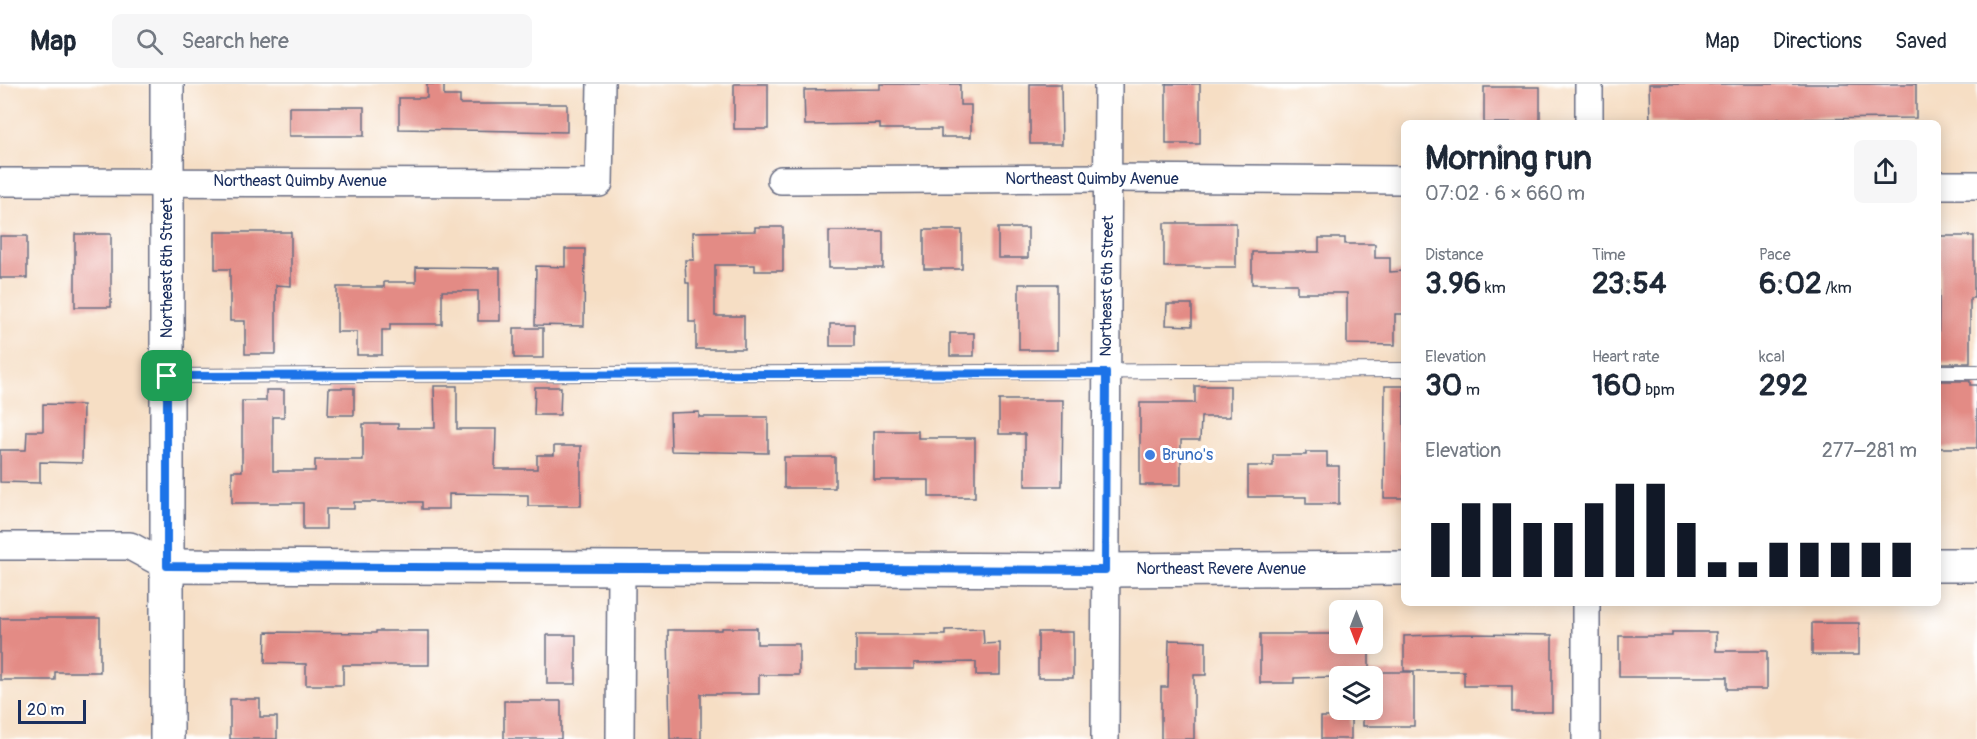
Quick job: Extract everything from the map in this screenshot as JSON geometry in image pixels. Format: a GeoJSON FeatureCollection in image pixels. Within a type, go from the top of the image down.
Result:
{"type":"FeatureCollection","features":[{"type":"Feature","properties":{"kind":"street","name":"Northeast 8th Street"},"geometry":{"type":"LineString","coordinates":[[166,84],[167,739]]}},
{"type":"Feature","properties":{"kind":"street","name":"Northeast Quimby Avenue"},"geometry":{"type":"LineString","coordinates":[[0,182],[599,183],[601,84]]}},
{"type":"Feature","properties":{"kind":"street","name":"Northeast 6th Street"},"geometry":{"type":"LineString","coordinates":[[1105,739],[1108,84]]}},
{"type":"Feature","properties":{"kind":"street"},"geometry":{"type":"LineString","coordinates":[[1589,84],[1589,120]]}},
{"type":"Feature","properties":{"kind":"street","name":"Northeast Quimby Avenue"},"geometry":{"type":"LineString","coordinates":[[781,180],[1108,178],[1401,180]]}},
{"type":"Feature","properties":{"kind":"street"},"geometry":{"type":"LineString","coordinates":[[1941,185],[1977,185]]}},
{"type":"Feature","properties":{"kind":"street","name":"Northeast Revere Avenue"},"geometry":{"type":"LineString","coordinates":[[0,546],[130,546],[167,566],[1105,570],[1401,568]]}},
{"type":"Feature","properties":{"kind":"street"},"geometry":{"type":"LineString","coordinates":[[1941,566],[1977,565]]}},
{"type":"Feature","properties":{"kind":"street"},"geometry":{"type":"LineString","coordinates":[[620,739],[621,568]]}},
{"type":"Feature","properties":{"kind":"street"},"geometry":{"type":"LineString","coordinates":[[1586,606],[1586,739]]}},
{"type":"Feature","properties":{"kind":"lane"},"geometry":{"type":"LineString","coordinates":[[167,376],[1401,370]]}},
{"type":"Feature","properties":{"kind":"lane"},"geometry":{"type":"LineString","coordinates":[[1941,372],[1977,372]]}},
{"type":"Feature","properties":{"kind":"building"},"geometry":{"type":"Polygon","coordinates":[[[427,84],[444,84],[444,96],[460,96],[460,104],[567,104],[567,132],[399,129],[399,98],[427,98],[427,84]]]}},
{"type":"Feature","properties":{"kind":"building"},"geometry":{"type":"Polygon","coordinates":[[[734,84],[768,84],[768,129],[734,129],[734,84]]]}},
{"type":"Feature","properties":{"kind":"building"},"geometry":{"type":"Polygon","coordinates":[[[880,84],[960,84],[960,105],[971,105],[971,137],[941,137],[941,129],[880,129],[880,124],[805,125],[804,90],[880,89],[880,84]]]}},
{"type":"Feature","properties":{"kind":"building"},"geometry":{"type":"Polygon","coordinates":[[[1030,84],[1061,84],[1062,144],[1030,144],[1030,84]]]}},
{"type":"Feature","properties":{"kind":"building"},"geometry":{"type":"Polygon","coordinates":[[[1166,84],[1200,84],[1200,144],[1166,144],[1166,84]]]}},
{"type":"Feature","properties":{"kind":"building"},"geometry":{"type":"Polygon","coordinates":[[[1649,84],[1916,84],[1916,118],[1650,120],[1649,84]]]}},
{"type":"Feature","properties":{"kind":"building"},"geometry":{"type":"Polygon","coordinates":[[[1484,87],[1540,87],[1540,120],[1484,120],[1484,87]]]}},
{"type":"Feature","properties":{"kind":"building"},"geometry":{"type":"Polygon","coordinates":[[[289,107],[364,107],[364,136],[289,136],[289,107]]]}},
{"type":"Feature","properties":{"kind":"building"},"geometry":{"type":"Polygon","coordinates":[[[1164,223],[1236,223],[1236,267],[1164,267],[1164,223]]]}},
{"type":"Feature","properties":{"kind":"building"},"geometry":{"type":"Polygon","coordinates":[[[755,227],[783,227],[783,271],[755,271],[755,265],[715,265],[715,316],[744,316],[744,349],[696,349],[696,322],[689,322],[689,283],[686,283],[685,260],[694,260],[693,232],[755,231],[755,227]]]}},
{"type":"Feature","properties":{"kind":"building"},"geometry":{"type":"Polygon","coordinates":[[[998,228],[1028,228],[1028,258],[998,258],[998,228]]]}},
{"type":"Feature","properties":{"kind":"building"},"geometry":{"type":"Polygon","coordinates":[[[924,230],[962,230],[962,269],[924,269],[924,230]]]}},
{"type":"Feature","properties":{"kind":"building"},"geometry":{"type":"Polygon","coordinates":[[[829,231],[883,231],[883,268],[829,268],[829,231]]]}},
{"type":"Feature","properties":{"kind":"building"},"geometry":{"type":"Polygon","coordinates":[[[215,232],[291,232],[291,286],[276,285],[276,354],[245,354],[245,321],[230,321],[230,269],[215,269],[215,232]]]}},
{"type":"Feature","properties":{"kind":"building"},"geometry":{"type":"Polygon","coordinates":[[[75,234],[111,234],[111,307],[75,307],[75,234]]]}},
{"type":"Feature","properties":{"kind":"building"},"geometry":{"type":"Polygon","coordinates":[[[0,236],[27,236],[27,278],[0,278],[0,236]]]}},
{"type":"Feature","properties":{"kind":"building"},"geometry":{"type":"Polygon","coordinates":[[[1941,236],[1974,236],[1974,298],[1970,298],[1970,363],[1941,363],[1941,236]]]}},
{"type":"Feature","properties":{"kind":"building"},"geometry":{"type":"Polygon","coordinates":[[[1319,238],[1345,238],[1345,244],[1375,244],[1375,258],[1390,258],[1390,272],[1401,271],[1401,314],[1395,314],[1395,345],[1347,344],[1347,293],[1297,293],[1297,284],[1252,284],[1252,252],[1319,252],[1319,238]]]}},
{"type":"Feature","properties":{"kind":"building"},"geometry":{"type":"Polygon","coordinates":[[[565,249],[585,249],[584,326],[535,325],[536,266],[565,267],[565,249]]]}},
{"type":"Feature","properties":{"kind":"building"},"geometry":{"type":"Polygon","coordinates":[[[416,267],[500,268],[500,321],[478,321],[478,291],[442,291],[442,324],[390,324],[390,330],[382,330],[382,355],[357,355],[357,332],[337,332],[337,287],[384,287],[384,282],[416,282],[416,267]]]}},
{"type":"Feature","properties":{"kind":"building"},"geometry":{"type":"Polygon","coordinates":[[[1019,284],[1057,284],[1057,350],[1019,350],[1019,284]]]}},
{"type":"Feature","properties":{"kind":"building"},"geometry":{"type":"Polygon","coordinates":[[[1167,304],[1192,304],[1192,326],[1166,325],[1167,304]]]}},
{"type":"Feature","properties":{"kind":"building"},"geometry":{"type":"Polygon","coordinates":[[[830,324],[854,324],[854,346],[830,346],[830,324]]]}},
{"type":"Feature","properties":{"kind":"building"},"geometry":{"type":"Polygon","coordinates":[[[514,328],[543,328],[543,358],[514,358],[514,328]]]}},
{"type":"Feature","properties":{"kind":"building"},"geometry":{"type":"Polygon","coordinates":[[[950,333],[974,333],[974,356],[950,356],[950,333]]]}},
{"type":"Feature","properties":{"kind":"building"},"geometry":{"type":"Polygon","coordinates":[[[1941,381],[1970,381],[1970,385],[1977,385],[1977,448],[1941,448],[1941,381]]]}},
{"type":"Feature","properties":{"kind":"building"},"geometry":{"type":"Polygon","coordinates":[[[434,386],[457,386],[457,429],[496,429],[495,469],[537,469],[537,455],[554,455],[554,446],[581,446],[581,506],[528,506],[528,495],[449,494],[449,509],[422,509],[422,502],[354,502],[354,509],[326,509],[326,529],[303,529],[303,503],[232,503],[232,471],[242,471],[242,401],[266,401],[266,390],[284,390],[284,417],[273,417],[273,471],[315,471],[315,460],[363,460],[363,424],[398,424],[398,428],[435,428],[434,386]]]}},
{"type":"Feature","properties":{"kind":"building"},"geometry":{"type":"Polygon","coordinates":[[[1195,386],[1230,386],[1230,417],[1201,417],[1200,440],[1181,440],[1181,485],[1140,485],[1140,403],[1195,403],[1195,386]]]}},
{"type":"Feature","properties":{"kind":"building"},"geometry":{"type":"Polygon","coordinates":[[[1385,386],[1401,386],[1401,498],[1384,498],[1385,386]]]}},
{"type":"Feature","properties":{"kind":"building"},"geometry":{"type":"Polygon","coordinates":[[[535,387],[561,387],[560,415],[534,415],[535,387]]]}},
{"type":"Feature","properties":{"kind":"building"},"geometry":{"type":"Polygon","coordinates":[[[329,388],[354,388],[354,415],[328,415],[329,388]]]}},
{"type":"Feature","properties":{"kind":"building"},"geometry":{"type":"Polygon","coordinates":[[[999,400],[1063,400],[1062,486],[1025,486],[1025,434],[999,434],[999,400]]]}},
{"type":"Feature","properties":{"kind":"building"},"geometry":{"type":"Polygon","coordinates":[[[43,404],[83,405],[82,463],[40,462],[40,483],[0,482],[0,450],[26,450],[27,431],[43,431],[43,404]]]}},
{"type":"Feature","properties":{"kind":"building"},"geometry":{"type":"Polygon","coordinates":[[[699,412],[699,417],[768,417],[768,453],[671,451],[670,413],[699,412]]]}},
{"type":"Feature","properties":{"kind":"building"},"geometry":{"type":"Polygon","coordinates":[[[874,431],[918,431],[918,438],[975,438],[975,497],[929,497],[929,480],[874,480],[874,431]]]}},
{"type":"Feature","properties":{"kind":"building"},"geometry":{"type":"Polygon","coordinates":[[[1306,452],[1327,452],[1327,466],[1339,466],[1339,504],[1306,504],[1306,497],[1248,497],[1248,466],[1273,466],[1273,455],[1306,455],[1306,452]]]}},
{"type":"Feature","properties":{"kind":"building"},"geometry":{"type":"Polygon","coordinates":[[[784,457],[835,457],[835,488],[784,488],[784,457]]]}},
{"type":"Feature","properties":{"kind":"building"},"geometry":{"type":"Polygon","coordinates":[[[0,618],[100,618],[100,672],[55,672],[55,680],[0,680],[0,618]]]}},
{"type":"Feature","properties":{"kind":"building"},"geometry":{"type":"Polygon","coordinates":[[[1812,623],[1859,623],[1859,655],[1812,655],[1812,623]]]}},
{"type":"Feature","properties":{"kind":"building"},"geometry":{"type":"Polygon","coordinates":[[[722,628],[757,628],[757,644],[799,644],[799,675],[759,675],[759,694],[701,694],[701,739],[670,739],[668,630],[722,630],[722,628]]]}},
{"type":"Feature","properties":{"kind":"building"},"geometry":{"type":"Polygon","coordinates":[[[983,629],[984,644],[1000,643],[1000,675],[976,675],[976,662],[914,663],[914,669],[856,669],[856,635],[945,635],[945,630],[983,629]]]}},
{"type":"Feature","properties":{"kind":"building"},"geometry":{"type":"Polygon","coordinates":[[[376,631],[429,631],[429,665],[343,665],[343,685],[306,685],[306,664],[265,663],[266,632],[376,633],[376,631]]]}},
{"type":"Feature","properties":{"kind":"building"},"geometry":{"type":"Polygon","coordinates":[[[1038,632],[1073,632],[1073,678],[1038,678],[1038,632]]]}},
{"type":"Feature","properties":{"kind":"building"},"geometry":{"type":"Polygon","coordinates":[[[1672,632],[1716,632],[1716,651],[1767,651],[1767,689],[1727,689],[1727,677],[1619,677],[1619,636],[1672,636],[1672,632]]]}},
{"type":"Feature","properties":{"kind":"building"},"geometry":{"type":"Polygon","coordinates":[[[1260,634],[1329,634],[1329,654],[1369,654],[1369,666],[1329,666],[1329,677],[1294,678],[1294,683],[1260,683],[1260,634]]]}},
{"type":"Feature","properties":{"kind":"building"},"geometry":{"type":"Polygon","coordinates":[[[547,635],[576,635],[576,684],[547,684],[547,635]]]}},
{"type":"Feature","properties":{"kind":"building"},"geometry":{"type":"Polygon","coordinates":[[[1552,635],[1552,712],[1512,712],[1512,686],[1464,686],[1464,671],[1404,671],[1404,636],[1552,635]]]}},
{"type":"Feature","properties":{"kind":"building"},"geometry":{"type":"Polygon","coordinates":[[[1169,640],[1206,641],[1206,675],[1194,675],[1194,739],[1161,739],[1161,687],[1168,687],[1169,640]]]}},
{"type":"Feature","properties":{"kind":"building"},"geometry":{"type":"Polygon","coordinates":[[[1383,672],[1414,672],[1414,726],[1363,726],[1363,720],[1383,720],[1383,672]]]}},
{"type":"Feature","properties":{"kind":"building"},"geometry":{"type":"Polygon","coordinates":[[[230,699],[260,699],[260,717],[277,717],[277,739],[230,739],[230,699]]]}},
{"type":"Feature","properties":{"kind":"building"},"geometry":{"type":"Polygon","coordinates":[[[504,701],[561,701],[561,739],[504,739],[504,701]]]}},
{"type":"Feature","properties":{"kind":"building"},"geometry":{"type":"Polygon","coordinates":[[[1321,717],[1329,717],[1329,720],[1351,720],[1351,739],[1321,739],[1321,717]]]}},
{"type":"Feature","properties":{"kind":"place","name":"Bruno's"},"geometry":{"type":"Point","coordinates":[1150,455]}},
{"type":"Feature","properties":{"kind":"route"},"geometry":{"type":"LineString","coordinates":[[1106,373],[1105,570],[167,566],[167,376],[1106,373]]}}]}
